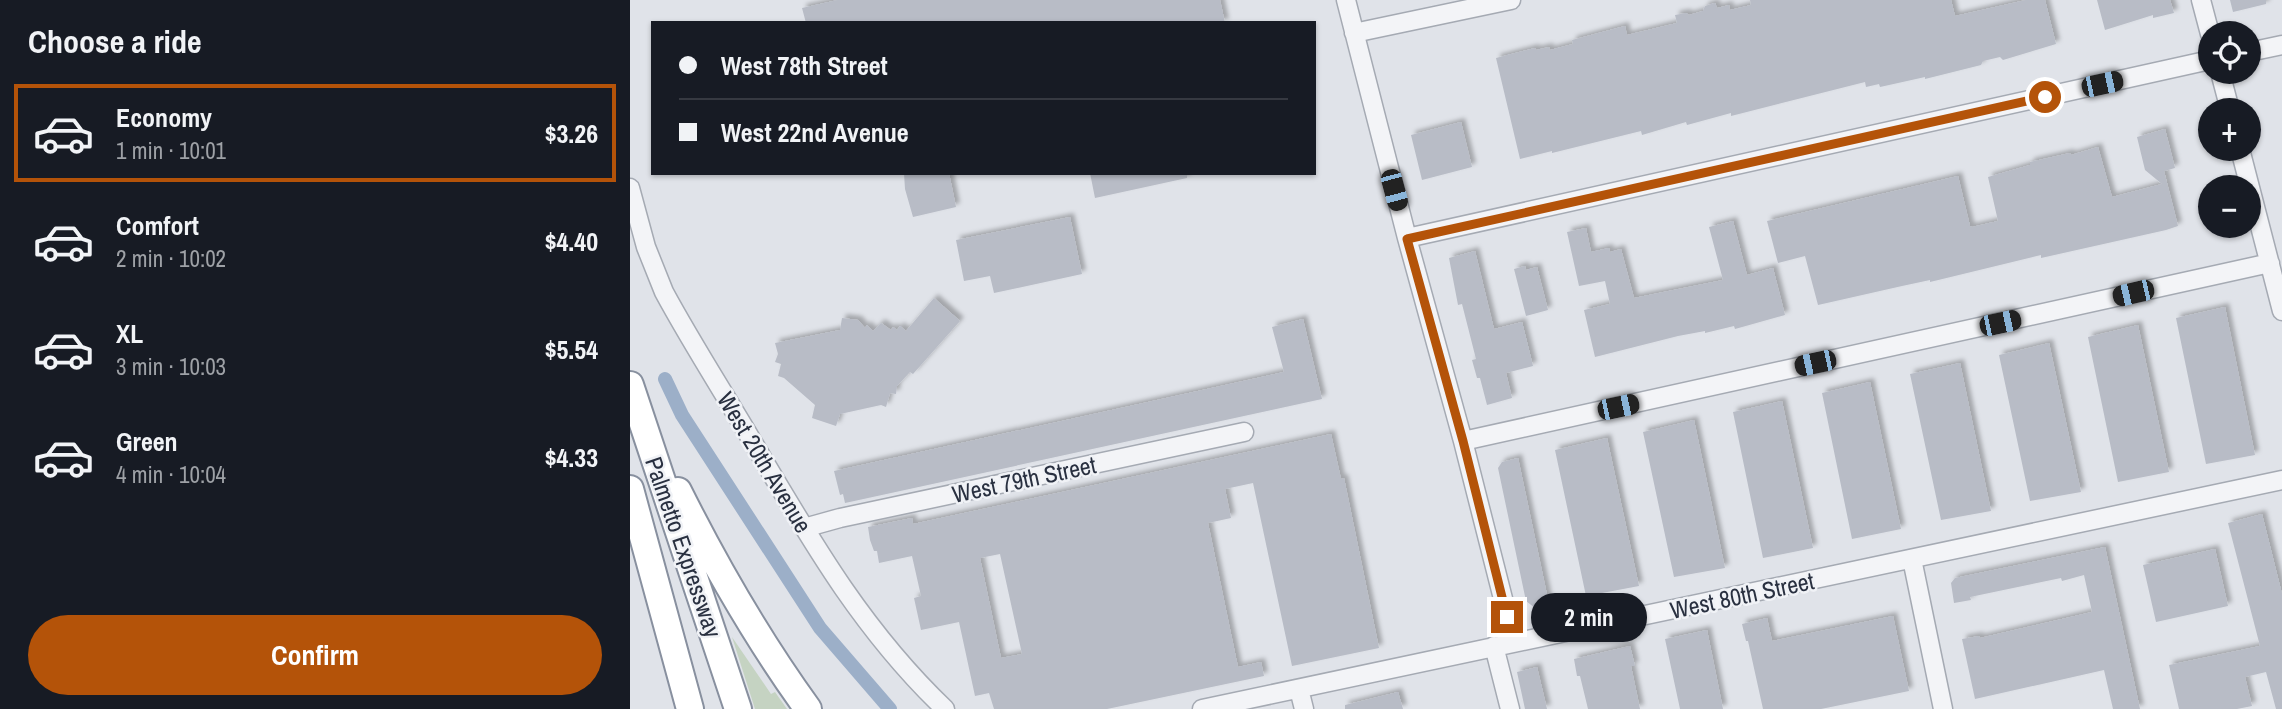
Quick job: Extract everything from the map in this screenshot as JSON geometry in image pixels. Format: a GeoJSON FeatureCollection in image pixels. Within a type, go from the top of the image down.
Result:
{"type":"FeatureCollection","features":[{"type":"Feature","properties":{"kind":"highway","name":"Palmetto Expressway"},"geometry":{"type":"LineString","coordinates":[[630,385],[637,438],[738,709]]}},
{"type":"Feature","properties":{"kind":"highway"},"geometry":{"type":"LineString","coordinates":[[637,438],[721,709]]}},
{"type":"Feature","properties":{"kind":"highway"},"geometry":{"type":"LineString","coordinates":[[637,438],[754,631],[808,709]]}},
{"type":"Feature","properties":{"kind":"highway"},"geometry":{"type":"LineString","coordinates":[[630,489],[690,709]]}},
{"type":"Feature","properties":{"kind":"highway"},"geometry":{"type":"LineString","coordinates":[[630,554],[672,709]]}},
{"type":"Feature","properties":{"kind":"street"},"geometry":{"type":"LineString","coordinates":[[1346,0],[1514,642]]}},
{"type":"Feature","properties":{"kind":"street"},"geometry":{"type":"LineString","coordinates":[[1354,33],[1511,0]]}},
{"type":"Feature","properties":{"kind":"street"},"geometry":{"type":"LineString","coordinates":[[2202,0],[2207,21]]}},
{"type":"Feature","properties":{"kind":"street"},"geometry":{"type":"LineString","coordinates":[[2261,49],[2282,45]]}},
{"type":"Feature","properties":{"kind":"street"},"geometry":{"type":"LineString","coordinates":[[1407,239],[2198,63]]}},
{"type":"Feature","properties":{"kind":"street"},"geometry":{"type":"LineString","coordinates":[[2243,161],[2282,311]]}},
{"type":"Feature","properties":{"kind":"street","name":"West 20th Avenue"},"geometry":{"type":"LineString","coordinates":[[630,188],[646,247],[660,284],[804,528],[832,574],[871,628],[945,709]]}},
{"type":"Feature","properties":{"kind":"street"},"geometry":{"type":"LineString","coordinates":[[1463,441],[2270,263]]}},
{"type":"Feature","properties":{"kind":"street","name":"West 79th Street"},"geometry":{"type":"LineString","coordinates":[[804,528],[853,515],[1244,432]]}},
{"type":"Feature","properties":{"kind":"street","name":"West 80th Street"},"geometry":{"type":"LineString","coordinates":[[1202,709],[2282,480]]}},
{"type":"Feature","properties":{"kind":"street"},"geometry":{"type":"LineString","coordinates":[[1912,559],[1943,709]]}},
{"type":"Feature","properties":{"kind":"street"},"geometry":{"type":"LineString","coordinates":[[1494,646],[1510,709]]}},
{"type":"Feature","properties":{"kind":"street"},"geometry":{"type":"LineString","coordinates":[[1299,689],[1304,709]]}},
{"type":"Feature","properties":{"kind":"green space"},"geometry":{"type":"Polygon","coordinates":[[[732,637],[771,694],[775,692],[787,709],[755,709],[732,637]]]}},
{"type":"Feature","properties":{"kind":"building"},"geometry":{"type":"Polygon","coordinates":[[[838,0],[1220,0],[1225,21],[805,21],[802,8],[838,0]]]}},
{"type":"Feature","properties":{"kind":"building"},"geometry":{"type":"Polygon","coordinates":[[[1750,0],[1951,0],[1955,16],[2026,0],[2045,0],[2056,44],[2003,60],[2000,57],[1983,61],[1981,65],[1925,79],[1880,87],[1879,84],[1866,87],[1865,82],[1731,116],[1731,113],[1687,125],[1686,122],[1642,135],[1641,131],[1520,159],[1496,58],[1535,48],[1549,47],[1550,50],[1573,44],[1572,40],[1625,26],[1627,35],[1677,23],[1675,15],[1703,11],[1705,6],[1715,3],[1717,8],[1729,5],[1730,10],[1751,5],[1750,0]]]}},
{"type":"Feature","properties":{"kind":"building"},"geometry":{"type":"Polygon","coordinates":[[[2097,0],[2170,0],[2174,13],[2153,18],[2153,15],[2105,30],[2097,0]]]}},
{"type":"Feature","properties":{"kind":"building"},"geometry":{"type":"Polygon","coordinates":[[[2230,0],[2266,0],[2266,4],[2233,12],[2230,0]]]}},
{"type":"Feature","properties":{"kind":"building"},"geometry":{"type":"Polygon","coordinates":[[[1461,122],[1472,167],[1422,180],[1411,135],[1461,122]]]}},
{"type":"Feature","properties":{"kind":"building"},"geometry":{"type":"Polygon","coordinates":[[[2165,129],[2175,168],[2164,171],[2178,226],[1818,305],[1805,256],[1778,263],[1767,221],[1958,176],[1972,227],[1998,221],[1988,177],[2030,165],[2030,162],[2098,147],[2112,197],[2162,184],[2145,170],[2137,137],[2165,129]]]}},
{"type":"Feature","properties":{"kind":"building"},"geometry":{"type":"Polygon","coordinates":[[[904,175],[949,175],[956,207],[913,217],[904,175]]]}},
{"type":"Feature","properties":{"kind":"building"},"geometry":{"type":"Polygon","coordinates":[[[1090,175],[1187,175],[1187,178],[1095,198],[1090,175]]]}},
{"type":"Feature","properties":{"kind":"building"},"geometry":{"type":"Polygon","coordinates":[[[1070,217],[1082,274],[994,293],[990,276],[964,281],[956,240],[1070,217]]]}},
{"type":"Feature","properties":{"kind":"building"},"geometry":{"type":"Polygon","coordinates":[[[1733,221],[1747,275],[1773,268],[1785,315],[1735,329],[1734,326],[1678,336],[1595,357],[1584,310],[1610,304],[1605,281],[1579,286],[1567,232],[1586,228],[1591,252],[1609,248],[1610,252],[1621,249],[1634,298],[1723,280],[1709,227],[1733,221]]]}},
{"type":"Feature","properties":{"kind":"building"},"geometry":{"type":"Polygon","coordinates":[[[1475,251],[1494,329],[1522,322],[1533,366],[1506,373],[1512,398],[1487,405],[1472,360],[1476,359],[1462,304],[1458,305],[1449,258],[1475,251]]]}},
{"type":"Feature","properties":{"kind":"building"},"geometry":{"type":"Polygon","coordinates":[[[1525,266],[1526,270],[1537,267],[1548,310],[1526,316],[1514,269],[1525,266]]]}},
{"type":"Feature","properties":{"kind":"building"},"geometry":{"type":"Polygon","coordinates":[[[934,298],[960,321],[913,374],[910,372],[897,386],[896,394],[890,393],[886,407],[881,405],[840,414],[836,426],[812,418],[815,405],[784,378],[778,376],[781,364],[775,362],[778,354],[775,343],[840,330],[842,318],[858,320],[865,328],[867,325],[873,331],[881,323],[891,330],[893,327],[897,330],[900,326],[906,331],[934,298]]]}},
{"type":"Feature","properties":{"kind":"building"},"geometry":{"type":"Polygon","coordinates":[[[2225,307],[2255,455],[2206,464],[2176,318],[2225,307]]]}},
{"type":"Feature","properties":{"kind":"building"},"geometry":{"type":"Polygon","coordinates":[[[1303,319],[1322,399],[845,503],[843,494],[840,495],[834,471],[1284,372],[1272,327],[1303,319]]]}},
{"type":"Feature","properties":{"kind":"building"},"geometry":{"type":"Polygon","coordinates":[[[2138,325],[2169,472],[2118,482],[2088,337],[2138,325]]]}},
{"type":"Feature","properties":{"kind":"building"},"geometry":{"type":"Polygon","coordinates":[[[2049,343],[2081,492],[2030,501],[1999,355],[2049,343]]]}},
{"type":"Feature","properties":{"kind":"building"},"geometry":{"type":"Polygon","coordinates":[[[1960,363],[1991,511],[1941,520],[1910,374],[1960,363]]]}},
{"type":"Feature","properties":{"kind":"building"},"geometry":{"type":"Polygon","coordinates":[[[1870,382],[1901,529],[1852,539],[1822,393],[1870,382]]]}},
{"type":"Feature","properties":{"kind":"building"},"geometry":{"type":"Polygon","coordinates":[[[1782,401],[1813,548],[1763,558],[1733,412],[1782,401]]]}},
{"type":"Feature","properties":{"kind":"building"},"geometry":{"type":"Polygon","coordinates":[[[1694,420],[1725,568],[1674,577],[1643,432],[1694,420]]]}},
{"type":"Feature","properties":{"kind":"building"},"geometry":{"type":"Polygon","coordinates":[[[1331,434],[1341,479],[1344,478],[1379,648],[1292,666],[1253,483],[1225,489],[1231,518],[1208,523],[1238,667],[1261,662],[1264,676],[1107,709],[994,709],[989,693],[975,696],[959,622],[921,630],[914,598],[921,596],[912,556],[879,563],[868,527],[912,518],[913,524],[1331,434]],[[1000,554],[980,558],[1001,658],[1022,654],[1000,554]]]}},
{"type":"Feature","properties":{"kind":"building"},"geometry":{"type":"Polygon","coordinates":[[[1607,438],[1639,586],[1586,596],[1555,450],[1607,438]]]}},
{"type":"Feature","properties":{"kind":"building"},"geometry":{"type":"Polygon","coordinates":[[[1518,458],[1549,604],[1535,608],[1526,601],[1498,468],[1502,462],[1518,458]]]}},
{"type":"Feature","properties":{"kind":"building"},"geometry":{"type":"Polygon","coordinates":[[[2262,514],[2282,594],[2282,709],[2276,709],[2266,672],[2245,677],[2252,706],[2237,709],[2179,709],[2169,665],[2260,646],[2228,523],[2262,514]]]}},
{"type":"Feature","properties":{"kind":"building"},"geometry":{"type":"Polygon","coordinates":[[[2105,547],[2140,709],[2113,709],[2104,670],[1975,699],[1962,639],[1980,638],[2092,612],[2084,575],[1970,597],[1971,600],[1954,603],[1951,583],[1955,578],[2105,547]]]}},
{"type":"Feature","properties":{"kind":"building"},"geometry":{"type":"Polygon","coordinates":[[[2215,549],[2228,606],[2156,622],[2143,565],[2215,549]]]}},
{"type":"Feature","properties":{"kind":"building"},"geometry":{"type":"Polygon","coordinates":[[[1893,616],[1909,691],[1821,709],[1763,709],[1742,624],[1767,618],[1772,641],[1893,616]]]}},
{"type":"Feature","properties":{"kind":"building"},"geometry":{"type":"Polygon","coordinates":[[[1707,630],[1723,709],[1680,709],[1665,639],[1707,630]]]}},
{"type":"Feature","properties":{"kind":"building"},"geometry":{"type":"Polygon","coordinates":[[[1630,646],[1635,666],[1631,666],[1640,709],[1588,709],[1574,659],[1630,646]]]}},
{"type":"Feature","properties":{"kind":"building"},"geometry":{"type":"Polygon","coordinates":[[[1537,667],[1547,709],[1525,709],[1517,672],[1537,667]]]}},
{"type":"Feature","properties":{"kind":"building"},"geometry":{"type":"Polygon","coordinates":[[[1398,692],[1403,709],[1345,709],[1345,705],[1398,692]]]}},
{"type":"Feature","properties":{"kind":"waterway"},"geometry":{"type":"LineString","coordinates":[[665,379],[682,415],[820,628],[890,709]]}},
{"type":"Feature","properties":{"kind":"route"},"geometry":{"type":"LineString","coordinates":[[1507,617],[1463,441],[1407,239],[2045,97]]}}]}
